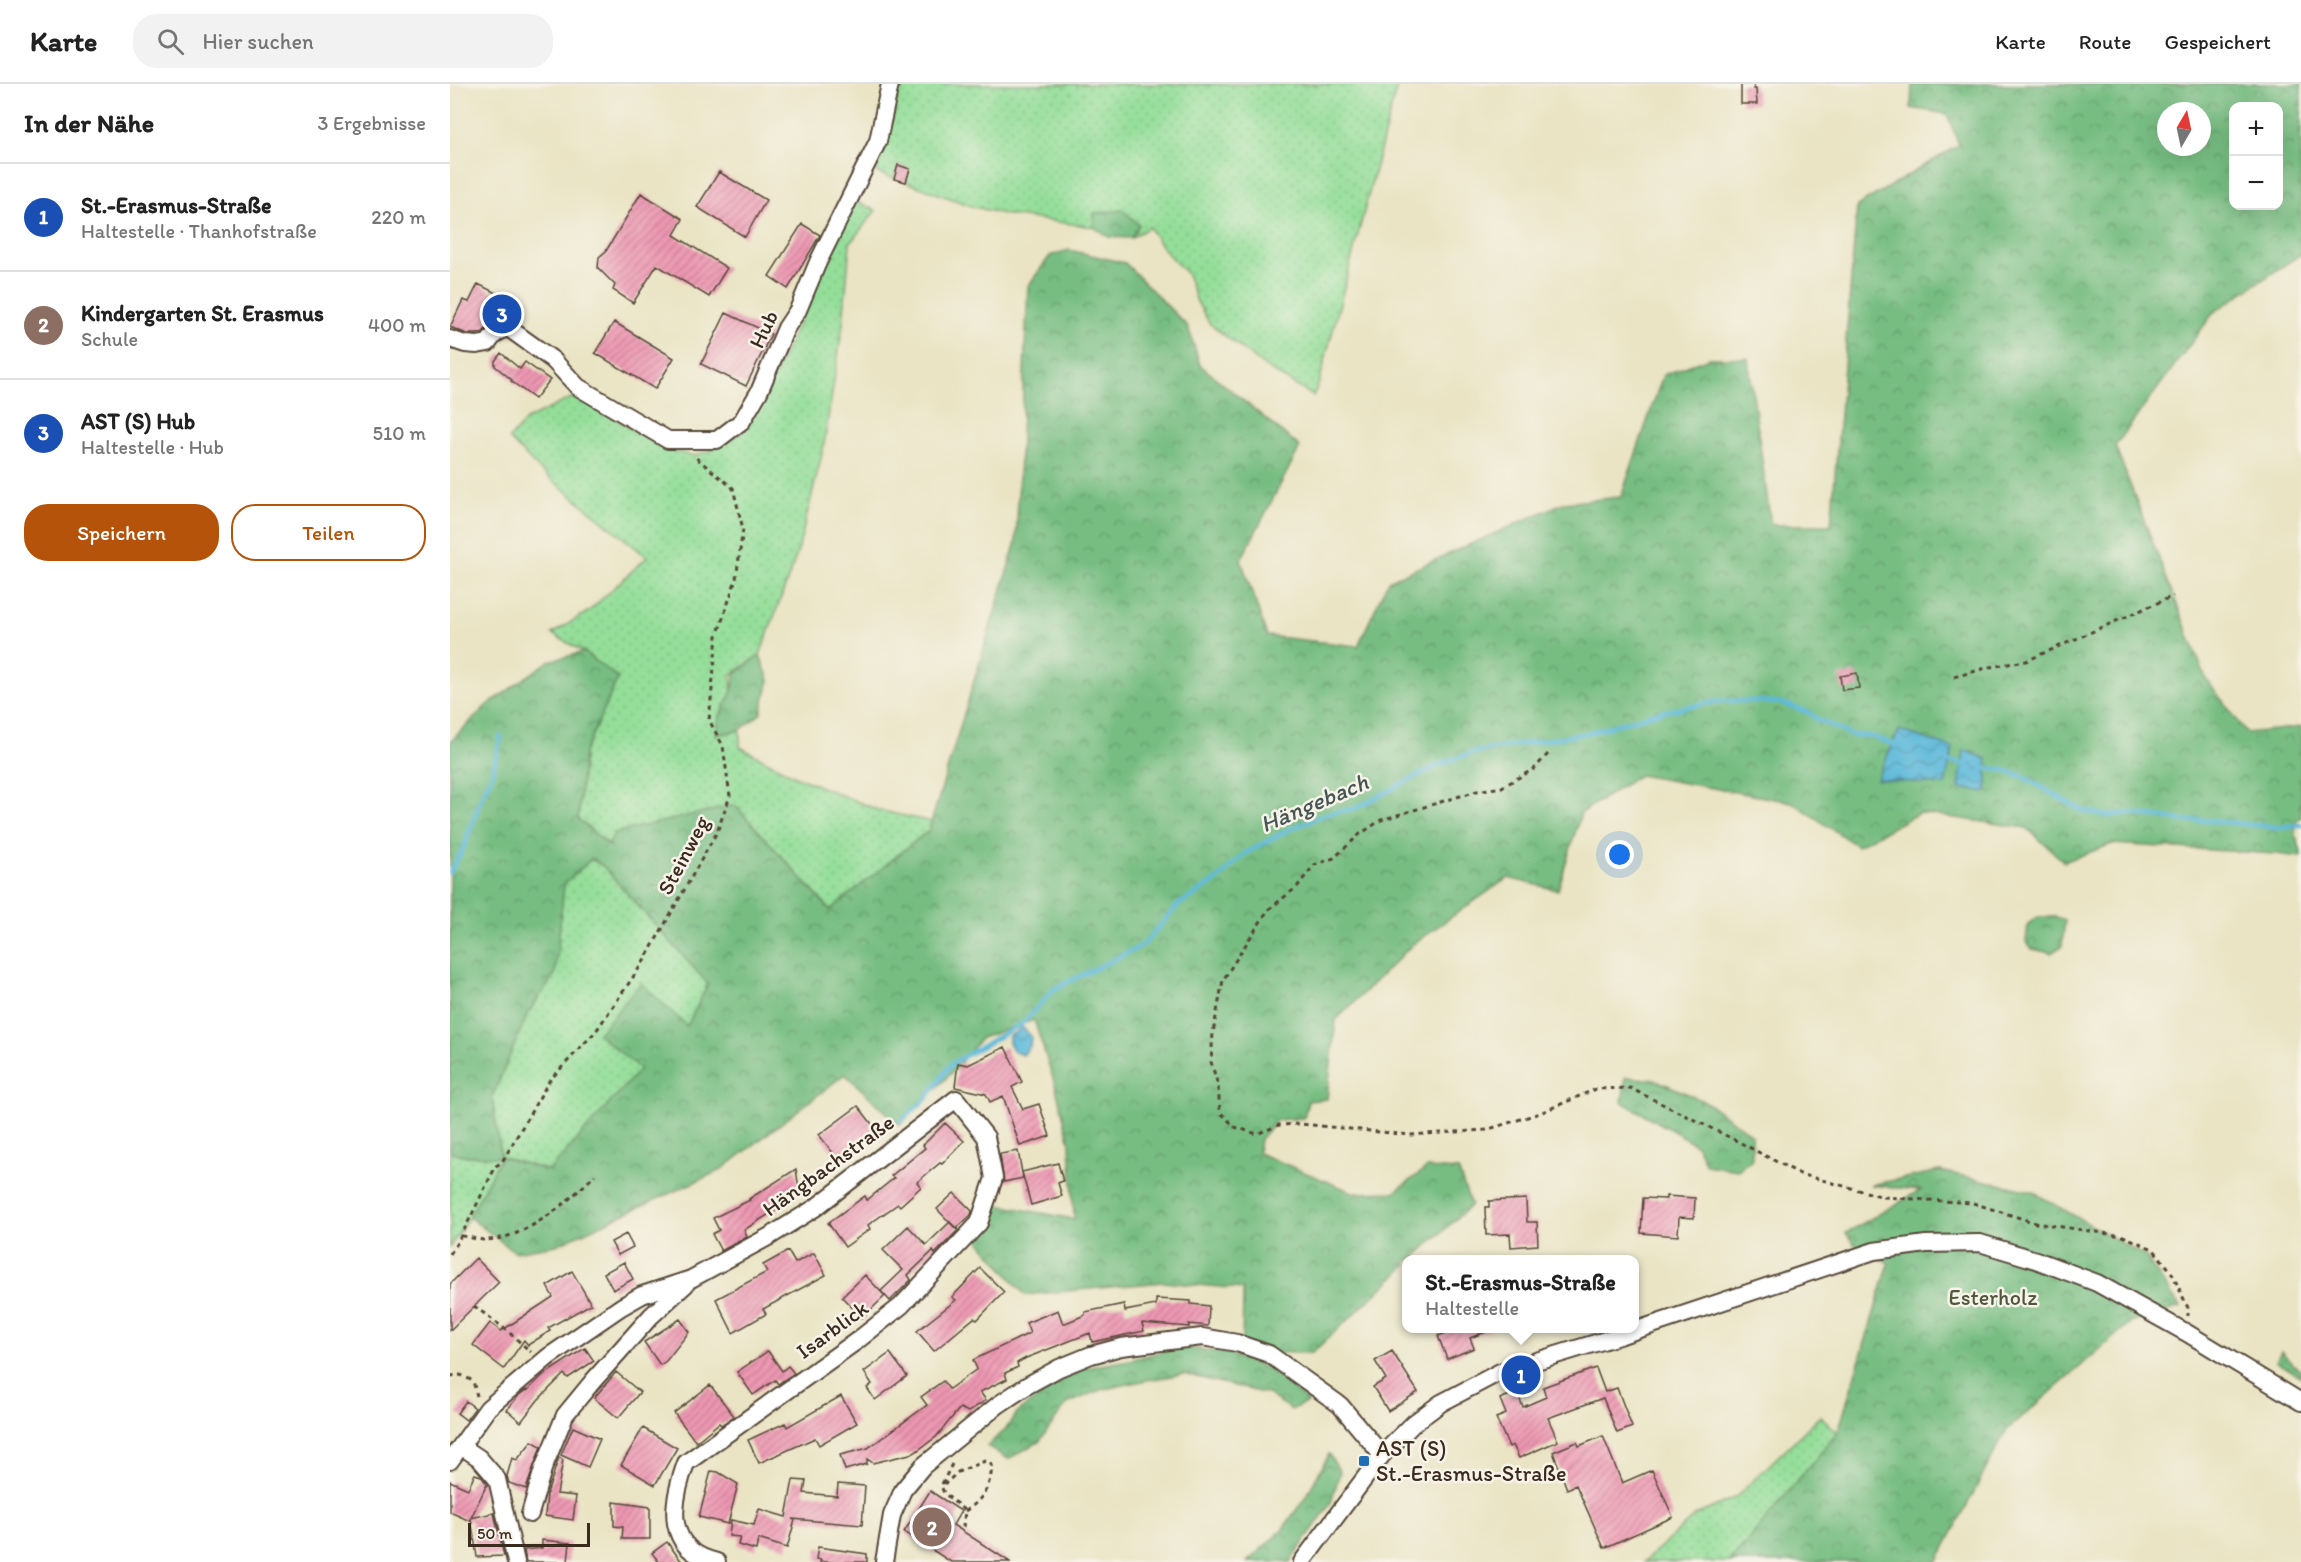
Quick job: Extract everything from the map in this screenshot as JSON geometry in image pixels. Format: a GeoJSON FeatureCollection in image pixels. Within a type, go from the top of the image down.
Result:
{"type":"FeatureCollection","features":[{"type":"Feature","properties":{"kind":"street","name":"Hub"},"geometry":{"type":"LineString","coordinates":[[450,339],[465,345],[488,343],[507,327],[553,360],[578,387],[668,440],[717,440],[742,421],[759,392],[818,262],[878,141],[890,84]]}},
{"type":"Feature","properties":{"kind":"street","name":"Hängbachstraße"},"geometry":{"type":"LineString","coordinates":[[450,1461],[483,1415],[516,1383],[548,1357],[642,1295],[691,1279],[770,1236],[815,1208],[956,1099]]}},
{"type":"Feature","properties":{"kind":"street","name":"Isarblick"},"geometry":{"type":"LineString","coordinates":[[717,1562],[702,1558],[679,1539],[675,1522],[675,1505],[678,1484],[686,1463],[858,1340],[892,1313],[937,1269],[979,1222],[994,1178],[986,1137],[956,1099]]}},
{"type":"Feature","properties":{"kind":"street"},"geometry":{"type":"LineString","coordinates":[[1639,1329],[1874,1251],[1926,1244],[1980,1243],[2097,1282],[2301,1402]]}},
{"type":"Feature","properties":{"kind":"street","name":"Hängbachstraße"},"geometry":{"type":"LineString","coordinates":[[530,1514],[543,1469],[565,1415],[651,1317],[691,1279]]}},
{"type":"Feature","properties":{"kind":"street"},"geometry":{"type":"LineString","coordinates":[[1302,1562],[1382,1455],[1414,1423],[1441,1403],[1500,1372],[1628,1333]]}},
{"type":"Feature","properties":{"kind":"street"},"geometry":{"type":"LineString","coordinates":[[884,1562],[892,1515],[903,1490],[923,1466],[998,1405],[1028,1385],[1059,1368],[1091,1355],[1121,1347],[1202,1337],[1237,1343],[1269,1354],[1340,1405],[1382,1455]]}},
{"type":"Feature","properties":{"kind":"street"},"geometry":{"type":"LineString","coordinates":[[461,1446],[479,1458],[497,1479],[516,1562]]}},
{"type":"Feature","properties":{"kind":"path","name":"Steinweg"},"geometry":{"type":"LineString","coordinates":[[450,1254],[462,1236],[496,1166],[502,1162],[549,1081],[596,1031],[644,961],[717,832],[730,796],[723,746],[709,720],[717,636],[736,579],[743,529],[733,488],[675,440]]}},
{"type":"Feature","properties":{"kind":"path"},"geometry":{"type":"LineString","coordinates":[[1953,677],[1990,667],[2026,661],[2173,596]]}},
{"type":"Feature","properties":{"kind":"path"},"geometry":{"type":"LineString","coordinates":[[1548,754],[1534,769],[1502,787],[1477,791],[1381,820],[1360,834],[1334,858],[1314,865],[1297,887],[1268,910],[1224,980],[1213,1033],[1211,1062],[1218,1085],[1220,1112],[1235,1127],[1257,1134],[1279,1125],[1301,1124],[1410,1135],[1486,1130],[1540,1113],[1596,1089],[1630,1088],[1800,1174],[1884,1197],[1973,1203],[2036,1223],[2123,1236],[2152,1249],[2171,1271],[2188,1308],[2187,1333]]}},
{"type":"Feature","properties":{"kind":"path"},"geometry":{"type":"LineString","coordinates":[[462,1236],[485,1240],[518,1233],[555,1212],[595,1175]]}},
{"type":"Feature","properties":{"kind":"path"},"geometry":{"type":"LineString","coordinates":[[474,1306],[520,1343]]}},
{"type":"Feature","properties":{"kind":"path"},"geometry":{"type":"LineString","coordinates":[[450,1376],[461,1375],[473,1381],[483,1415]]}},
{"type":"Feature","properties":{"kind":"path"},"geometry":{"type":"LineString","coordinates":[[943,1482],[946,1484],[958,1472],[985,1461],[992,1465],[985,1494],[964,1511]]}},
{"type":"Feature","properties":{"kind":"path"},"geometry":{"type":"LineString","coordinates":[[953,1462],[941,1486],[944,1493],[964,1511]]}},
{"type":"Feature","properties":{"kind":"path"},"geometry":{"type":"LineString","coordinates":[[963,1527],[964,1511]]}},
{"type":"Feature","properties":{"kind":"green space"},"geometry":{"type":"Polygon","coordinates":[[[899,84],[1391,84],[1397,86],[1319,383],[1313,396],[1268,369],[1210,324],[1197,302],[1187,274],[1164,250],[1149,227],[1131,238],[1139,225],[1095,213],[1093,227],[1008,215],[974,207],[906,182],[909,169],[898,166],[894,179],[876,172],[897,101],[899,84]]]}},
{"type":"Feature","properties":{"kind":"green space"},"geometry":{"type":"Polygon","coordinates":[[[1912,84],[2301,84],[2301,254],[2214,312],[2115,446],[2206,679],[2247,733],[2301,727],[2301,817],[2295,823],[2295,829],[2301,857],[2112,844],[2064,862],[2027,828],[1919,813],[1857,846],[1792,802],[1639,775],[1581,813],[1558,890],[1508,878],[1414,943],[1336,1020],[1327,1099],[1308,1101],[1304,1118],[1277,1120],[1260,1139],[1258,1153],[1355,1193],[1394,1192],[1427,1168],[1458,1170],[1471,1205],[1417,1255],[1402,1255],[1402,1270],[1312,1353],[1242,1352],[1243,1289],[1163,1282],[1025,1295],[976,1237],[998,1205],[1074,1219],[1070,1143],[1055,1084],[1034,1020],[981,1038],[955,1069],[900,1125],[845,1074],[721,1170],[556,1245],[515,1252],[469,1217],[501,1157],[468,1156],[450,1152],[450,742],[486,706],[549,661],[584,652],[618,678],[584,753],[578,819],[609,846],[614,833],[735,805],[830,910],[929,830],[1016,542],[1028,286],[1050,256],[1069,250],[1125,263],[1188,327],[1200,365],[1300,447],[1241,560],[1267,636],[1358,646],[1388,581],[1563,503],[1621,497],[1663,375],[1709,358],[1748,358],[1771,525],[1831,525],[1857,206],[1959,145],[1947,114],[1911,108],[1912,84]],[[591,859],[564,884],[555,974],[528,1013],[492,1097],[501,1157],[549,1171],[640,1069],[598,1034],[641,983],[687,1026],[708,984],[603,866],[591,859]]]}},
{"type":"Feature","properties":{"kind":"green space"},"geometry":{"type":"Polygon","coordinates":[[[854,201],[876,210],[850,243],[843,324],[823,450],[798,551],[760,655],[731,675],[732,691],[720,716],[717,735],[740,730],[740,747],[797,777],[878,810],[932,822],[929,830],[830,910],[735,805],[610,846],[578,819],[584,753],[618,678],[584,652],[552,634],[589,611],[647,557],[540,470],[509,439],[526,420],[577,395],[664,449],[694,456],[714,449],[745,430],[766,394],[854,201]]]}},
{"type":"Feature","properties":{"kind":"green space"},"geometry":{"type":"Polygon","coordinates":[[[1123,210],[1139,225],[1131,238],[1109,237],[1093,227],[1094,213],[1123,210]]]}},
{"type":"Feature","properties":{"kind":"green space"},"geometry":{"type":"Polygon","coordinates":[[[760,655],[769,680],[761,713],[740,730],[716,735],[720,716],[732,691],[735,674],[760,655]]]}},
{"type":"Feature","properties":{"kind":"green space"},"geometry":{"type":"Polygon","coordinates":[[[591,859],[603,866],[708,984],[687,1027],[641,984],[641,1069],[550,1171],[501,1157],[450,1247],[450,1152],[468,1156],[501,1156],[492,1097],[528,1013],[555,974],[564,884],[591,859]]]}},
{"type":"Feature","properties":{"kind":"green space"},"geometry":{"type":"Polygon","coordinates":[[[2038,917],[2055,917],[2065,920],[2062,946],[2051,953],[2032,949],[2026,942],[2028,924],[2038,917]]]}},
{"type":"Feature","properties":{"kind":"green space"},"geometry":{"type":"Polygon","coordinates":[[[1626,1077],[1656,1080],[1706,1102],[1752,1135],[1752,1159],[1738,1170],[1706,1165],[1697,1146],[1622,1102],[1626,1077]]]}},
{"type":"Feature","properties":{"kind":"green space","name":"Esterholz"},"geometry":{"type":"Polygon","coordinates":[[[1940,1171],[2031,1191],[2145,1256],[2180,1307],[2130,1323],[2006,1431],[1937,1562],[1730,1562],[1838,1432],[1889,1263],[1854,1244],[1846,1233],[1921,1190],[1870,1185],[1940,1171]]]}},
{"type":"Feature","properties":{"kind":"green space"},"geometry":{"type":"Polygon","coordinates":[[[1181,1347],[1228,1353],[1269,1369],[1308,1402],[1291,1410],[1268,1394],[1184,1374],[1100,1390],[1067,1404],[1039,1442],[1008,1459],[987,1446],[1003,1432],[1019,1411],[1079,1369],[1181,1347]]]}},
{"type":"Feature","properties":{"kind":"green space"},"geometry":{"type":"Polygon","coordinates":[[[2281,1351],[2301,1370],[2301,1377],[2276,1361],[2281,1351]]]}},
{"type":"Feature","properties":{"kind":"green space"},"geometry":{"type":"Polygon","coordinates":[[[1820,1416],[1838,1432],[1730,1562],[1644,1562],[1696,1515],[1735,1498],[1820,1416]]]}},
{"type":"Feature","properties":{"kind":"green space"},"geometry":{"type":"Polygon","coordinates":[[[1329,1454],[1340,1472],[1331,1503],[1290,1562],[1247,1562],[1282,1530],[1307,1495],[1329,1454]]]}},
{"type":"Feature","properties":{"kind":"water"},"geometry":{"type":"Polygon","coordinates":[[[1899,730],[1953,748],[1945,785],[1877,779],[1899,730]]]}},
{"type":"Feature","properties":{"kind":"water"},"geometry":{"type":"Polygon","coordinates":[[[1964,750],[1987,759],[1987,792],[1959,788],[1964,750]]]}},
{"type":"Feature","properties":{"kind":"water"},"geometry":{"type":"Polygon","coordinates":[[[1020,1025],[1031,1036],[1030,1046],[1023,1055],[1014,1052],[1009,1042],[1009,1036],[1018,1031],[1020,1025]]]}},
{"type":"Feature","properties":{"kind":"building"},"geometry":{"type":"Polygon","coordinates":[[[1741,84],[1754,84],[1757,104],[1741,104],[1741,84]]]}},
{"type":"Feature","properties":{"kind":"building"},"geometry":{"type":"Polygon","coordinates":[[[898,165],[910,169],[906,182],[894,179],[898,165]]]}},
{"type":"Feature","properties":{"kind":"building"},"geometry":{"type":"Polygon","coordinates":[[[719,172],[766,200],[745,237],[697,207],[719,172]]]}},
{"type":"Feature","properties":{"kind":"building"},"geometry":{"type":"Polygon","coordinates":[[[641,193],[683,219],[674,235],[727,268],[709,297],[657,265],[633,303],[613,290],[615,285],[598,268],[599,257],[606,251],[641,193]]]}},
{"type":"Feature","properties":{"kind":"building"},"geometry":{"type":"Polygon","coordinates":[[[802,224],[820,235],[788,289],[769,276],[802,224]]]}},
{"type":"Feature","properties":{"kind":"building"},"geometry":{"type":"Polygon","coordinates":[[[478,284],[502,296],[487,328],[482,333],[467,334],[450,327],[463,300],[469,302],[478,284]]]}},
{"type":"Feature","properties":{"kind":"building"},"geometry":{"type":"Polygon","coordinates":[[[726,313],[771,334],[746,386],[701,364],[726,313]]]}},
{"type":"Feature","properties":{"kind":"building"},"geometry":{"type":"Polygon","coordinates":[[[614,322],[674,358],[655,389],[595,353],[614,322]]]}},
{"type":"Feature","properties":{"kind":"building"},"geometry":{"type":"Polygon","coordinates":[[[501,353],[520,369],[525,362],[550,380],[535,399],[495,366],[495,361],[501,353]]]}},
{"type":"Feature","properties":{"kind":"building"},"geometry":{"type":"Polygon","coordinates":[[[1857,673],[1859,688],[1842,690],[1840,676],[1857,673]]]}},
{"type":"Feature","properties":{"kind":"building"},"geometry":{"type":"Polygon","coordinates":[[[1005,1047],[1022,1082],[1012,1087],[1023,1109],[1039,1104],[1050,1136],[1020,1146],[1003,1096],[990,1102],[986,1094],[955,1087],[958,1063],[968,1065],[1005,1047]]]}},
{"type":"Feature","properties":{"kind":"building"},"geometry":{"type":"Polygon","coordinates":[[[858,1106],[876,1129],[837,1158],[819,1135],[858,1106]]]}},
{"type":"Feature","properties":{"kind":"building"},"geometry":{"type":"Polygon","coordinates":[[[945,1123],[964,1141],[942,1164],[940,1163],[917,1182],[921,1187],[900,1206],[898,1204],[868,1225],[870,1229],[845,1247],[828,1223],[865,1196],[867,1200],[894,1178],[891,1176],[925,1148],[923,1145],[945,1123]]]}},
{"type":"Feature","properties":{"kind":"building"},"geometry":{"type":"Polygon","coordinates":[[[1018,1151],[1023,1178],[1004,1182],[1000,1154],[1018,1151]]]}},
{"type":"Feature","properties":{"kind":"building"},"geometry":{"type":"Polygon","coordinates":[[[1058,1163],[1063,1181],[1058,1183],[1062,1196],[1031,1205],[1022,1172],[1058,1163]]]}},
{"type":"Feature","properties":{"kind":"building"},"geometry":{"type":"Polygon","coordinates":[[[796,1169],[799,1189],[793,1193],[796,1197],[744,1230],[747,1237],[721,1251],[712,1234],[719,1230],[713,1218],[750,1200],[796,1169]]]}},
{"type":"Feature","properties":{"kind":"building"},"geometry":{"type":"Polygon","coordinates":[[[954,1193],[972,1211],[971,1215],[956,1229],[937,1209],[954,1193]]]}},
{"type":"Feature","properties":{"kind":"building"},"geometry":{"type":"Polygon","coordinates":[[[1666,1196],[1695,1198],[1694,1218],[1679,1217],[1678,1236],[1641,1233],[1643,1198],[1666,1199],[1666,1196]]]}},
{"type":"Feature","properties":{"kind":"building"},"geometry":{"type":"Polygon","coordinates":[[[1526,1199],[1527,1222],[1537,1222],[1538,1245],[1511,1247],[1510,1234],[1486,1235],[1485,1207],[1489,1207],[1489,1201],[1526,1199]]]}},
{"type":"Feature","properties":{"kind":"building"},"geometry":{"type":"Polygon","coordinates":[[[950,1222],[958,1230],[935,1254],[933,1251],[908,1275],[911,1280],[890,1301],[881,1291],[903,1270],[883,1250],[908,1226],[926,1245],[950,1222]]]}},
{"type":"Feature","properties":{"kind":"building"},"geometry":{"type":"Polygon","coordinates":[[[626,1234],[633,1247],[618,1255],[611,1242],[626,1234]]]}},
{"type":"Feature","properties":{"kind":"building"},"geometry":{"type":"Polygon","coordinates":[[[788,1251],[795,1263],[814,1253],[826,1275],[763,1309],[766,1314],[733,1333],[716,1299],[767,1272],[763,1265],[788,1251]]]}},
{"type":"Feature","properties":{"kind":"building"},"geometry":{"type":"Polygon","coordinates":[[[476,1258],[499,1282],[450,1330],[450,1284],[476,1258]]]}},
{"type":"Feature","properties":{"kind":"building"},"geometry":{"type":"Polygon","coordinates":[[[624,1262],[633,1279],[613,1290],[604,1273],[624,1262]]]}},
{"type":"Feature","properties":{"kind":"building"},"geometry":{"type":"Polygon","coordinates":[[[980,1268],[1004,1292],[977,1320],[974,1318],[934,1351],[917,1331],[956,1300],[952,1297],[980,1268]]]}},
{"type":"Feature","properties":{"kind":"building"},"geometry":{"type":"Polygon","coordinates":[[[572,1271],[591,1304],[548,1328],[550,1331],[528,1345],[524,1340],[504,1369],[473,1345],[490,1323],[501,1331],[553,1297],[547,1286],[572,1271]]]}},
{"type":"Feature","properties":{"kind":"building"},"geometry":{"type":"Polygon","coordinates":[[[865,1275],[885,1296],[862,1318],[842,1297],[865,1275]]]}},
{"type":"Feature","properties":{"kind":"building"},"geometry":{"type":"Polygon","coordinates":[[[1156,1299],[1191,1301],[1191,1304],[1209,1306],[1208,1326],[1189,1324],[1189,1327],[1142,1323],[1144,1331],[1092,1342],[1090,1333],[1026,1358],[1017,1363],[1018,1367],[1005,1373],[1007,1379],[980,1392],[986,1400],[968,1412],[960,1408],[936,1437],[914,1453],[873,1463],[867,1459],[867,1464],[845,1470],[840,1455],[868,1448],[927,1405],[921,1397],[943,1381],[949,1389],[977,1369],[973,1360],[1030,1333],[1026,1323],[1058,1310],[1063,1324],[1085,1315],[1085,1312],[1124,1304],[1125,1311],[1156,1305],[1156,1299]]]}},
{"type":"Feature","properties":{"kind":"building"},"geometry":{"type":"Polygon","coordinates":[[[680,1319],[689,1332],[666,1361],[660,1365],[644,1342],[680,1319]]]}},
{"type":"Feature","properties":{"kind":"building"},"geometry":{"type":"Polygon","coordinates":[[[1446,1333],[1483,1333],[1470,1338],[1474,1348],[1447,1359],[1438,1336],[1446,1333]]]}},
{"type":"Feature","properties":{"kind":"building"},"geometry":{"type":"Polygon","coordinates":[[[585,1348],[594,1361],[568,1378],[564,1374],[538,1400],[521,1422],[507,1410],[519,1395],[527,1391],[542,1376],[585,1348]]]}},
{"type":"Feature","properties":{"kind":"building"},"geometry":{"type":"Polygon","coordinates":[[[768,1351],[782,1371],[788,1366],[794,1373],[778,1384],[775,1380],[753,1395],[737,1372],[768,1351]]]}},
{"type":"Feature","properties":{"kind":"building"},"geometry":{"type":"Polygon","coordinates":[[[1392,1351],[1418,1392],[1388,1411],[1373,1387],[1386,1379],[1375,1361],[1392,1351]]]}},
{"type":"Feature","properties":{"kind":"building"},"geometry":{"type":"Polygon","coordinates":[[[890,1353],[907,1376],[875,1400],[867,1388],[872,1384],[864,1372],[890,1353]]]}},
{"type":"Feature","properties":{"kind":"building"},"geometry":{"type":"Polygon","coordinates":[[[1596,1368],[1605,1392],[1617,1388],[1632,1427],[1617,1433],[1603,1398],[1548,1418],[1558,1441],[1519,1458],[1513,1445],[1509,1447],[1496,1418],[1506,1414],[1500,1399],[1517,1392],[1523,1407],[1546,1397],[1543,1387],[1596,1368]]]}},
{"type":"Feature","properties":{"kind":"building"},"geometry":{"type":"Polygon","coordinates":[[[616,1372],[640,1392],[618,1418],[594,1398],[616,1372]]]}},
{"type":"Feature","properties":{"kind":"building"},"geometry":{"type":"Polygon","coordinates":[[[710,1385],[734,1416],[721,1425],[719,1423],[696,1442],[674,1413],[710,1385]]]}},
{"type":"Feature","properties":{"kind":"building"},"geometry":{"type":"Polygon","coordinates":[[[841,1396],[857,1423],[819,1445],[815,1438],[759,1463],[748,1440],[785,1423],[787,1427],[841,1396]]]}},
{"type":"Feature","properties":{"kind":"building"},"geometry":{"type":"Polygon","coordinates":[[[466,1401],[475,1408],[466,1420],[457,1413],[466,1401]]]}},
{"type":"Feature","properties":{"kind":"building"},"geometry":{"type":"Polygon","coordinates":[[[573,1427],[600,1439],[588,1467],[561,1455],[573,1427]]]}},
{"type":"Feature","properties":{"kind":"building"},"geometry":{"type":"Polygon","coordinates":[[[643,1428],[677,1448],[655,1485],[621,1465],[643,1428]]]}},
{"type":"Feature","properties":{"kind":"building"},"geometry":{"type":"Polygon","coordinates":[[[1603,1436],[1622,1483],[1652,1470],[1673,1517],[1604,1548],[1576,1485],[1567,1489],[1553,1452],[1577,1442],[1579,1446],[1603,1436]]]}},
{"type":"Feature","properties":{"kind":"building"},"geometry":{"type":"Polygon","coordinates":[[[532,1441],[541,1446],[526,1489],[509,1483],[507,1476],[512,1458],[517,1460],[532,1441]]]}},
{"type":"Feature","properties":{"kind":"building"},"geometry":{"type":"Polygon","coordinates":[[[559,1457],[563,1460],[557,1494],[576,1496],[573,1520],[545,1516],[547,1494],[559,1457]]]}},
{"type":"Feature","properties":{"kind":"building"},"geometry":{"type":"Polygon","coordinates":[[[711,1471],[718,1472],[738,1484],[728,1524],[699,1517],[711,1471]]]}},
{"type":"Feature","properties":{"kind":"building"},"geometry":{"type":"Polygon","coordinates":[[[475,1474],[481,1476],[487,1484],[470,1521],[450,1512],[450,1481],[468,1489],[475,1474]]]}},
{"type":"Feature","properties":{"kind":"building"},"geometry":{"type":"Polygon","coordinates":[[[793,1480],[806,1481],[804,1493],[837,1496],[838,1484],[865,1486],[862,1525],[792,1519],[795,1520],[787,1548],[758,1539],[756,1550],[738,1545],[740,1537],[729,1536],[731,1520],[754,1525],[759,1509],[786,1517],[793,1480]]]}},
{"type":"Feature","properties":{"kind":"building"},"geometry":{"type":"Polygon","coordinates":[[[930,1491],[961,1511],[953,1525],[1010,1562],[951,1562],[904,1532],[930,1491]]]}},
{"type":"Feature","properties":{"kind":"building"},"geometry":{"type":"Polygon","coordinates":[[[614,1502],[650,1507],[650,1539],[622,1539],[623,1527],[614,1526],[614,1502]]]}},
{"type":"Feature","properties":{"kind":"building"},"geometry":{"type":"Polygon","coordinates":[[[494,1513],[504,1556],[477,1557],[471,1518],[494,1513]]]}},
{"type":"Feature","properties":{"kind":"building"},"geometry":{"type":"Polygon","coordinates":[[[542,1540],[570,1543],[568,1562],[526,1562],[524,1550],[542,1548],[542,1540]]]}},
{"type":"Feature","properties":{"kind":"building"},"geometry":{"type":"Polygon","coordinates":[[[667,1542],[682,1562],[659,1562],[652,1553],[667,1542]]]}},
{"type":"Feature","properties":{"kind":"building"},"geometry":{"type":"Polygon","coordinates":[[[818,1547],[867,1554],[867,1562],[820,1562],[821,1560],[816,1559],[818,1547]]]}},
{"type":"Feature","properties":{"kind":"waterway","name":"Hängebach"},"geometry":{"type":"LineString","coordinates":[[901,1121],[926,1099],[951,1064],[1023,1023],[1054,989],[1143,945],[1178,905],[1216,881],[1244,854],[1288,830],[1326,814],[1356,808],[1440,764],[1475,752],[1587,733],[1660,712],[1719,701],[1781,703],[1808,712],[1817,719],[1851,735],[1870,736],[1896,745]]}},
{"type":"Feature","properties":{"kind":"waterway"},"geometry":{"type":"LineString","coordinates":[[450,872],[464,847],[492,774],[501,736]]}},
{"type":"Feature","properties":{"kind":"waterway"},"geometry":{"type":"LineString","coordinates":[[1946,761],[1968,765]]}},
{"type":"Feature","properties":{"kind":"waterway"},"geometry":{"type":"LineString","coordinates":[[1982,768],[2001,769],[2022,776],[2081,810],[2107,816],[2128,813],[2186,821],[2201,820],[2276,827],[2301,825]]}},
{"type":"Feature","properties":{"kind":"place","name":"AST (S) Hub"},"geometry":{"type":"Point","coordinates":[502,314]}},
{"type":"Feature","properties":{"kind":"place","name":"St.-Erasmus-Straße"},"geometry":{"type":"Point","coordinates":[1521,1375]}},
{"type":"Feature","properties":{"kind":"place","name":"AST (S) St.-Erasmus-Straße"},"geometry":{"type":"Point","coordinates":[1364,1461]}},
{"type":"Feature","properties":{"kind":"place","name":"Kindergarten St. Erasmus"},"geometry":{"type":"Point","coordinates":[932,1527]}}]}
